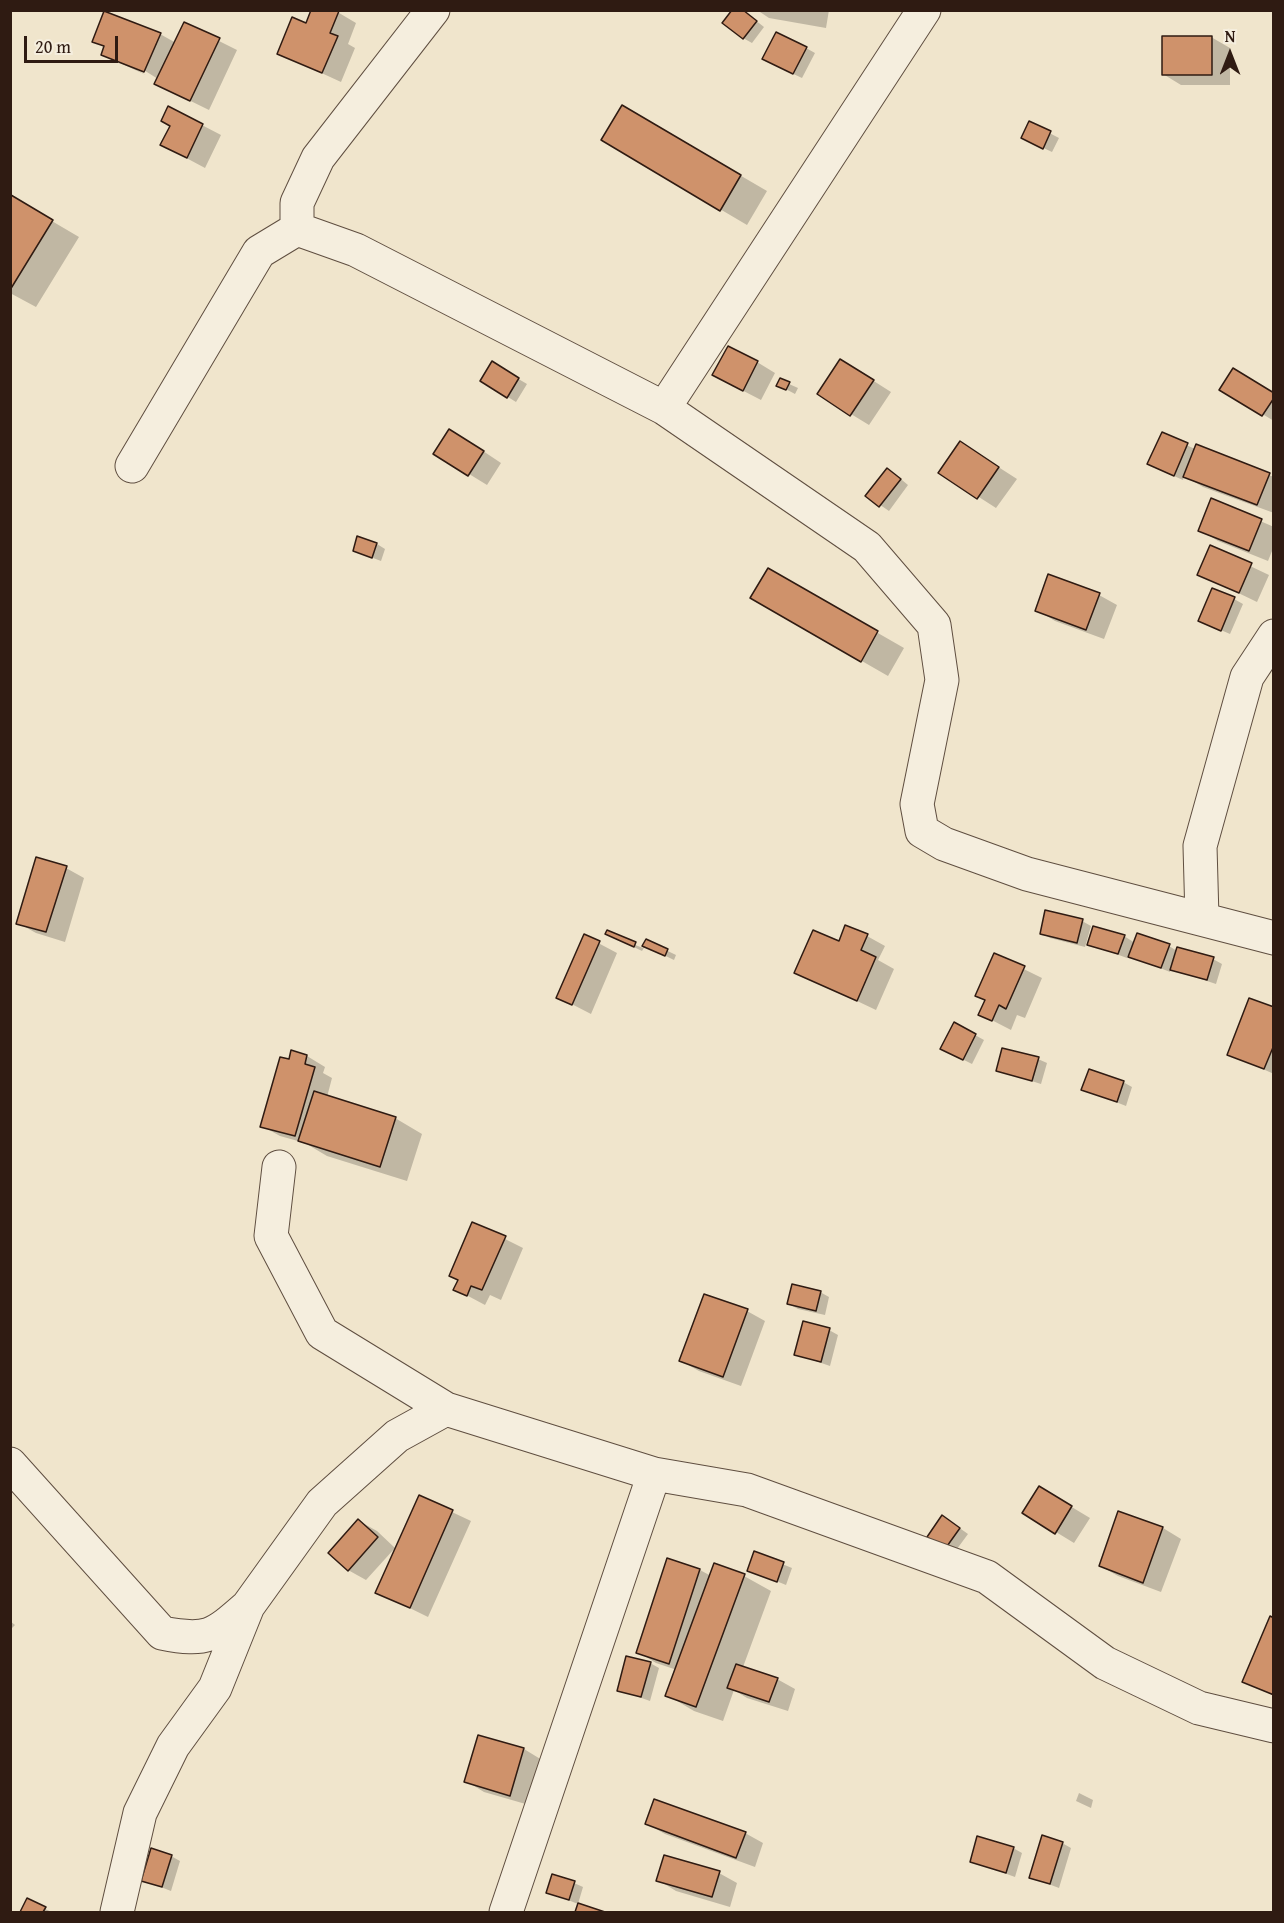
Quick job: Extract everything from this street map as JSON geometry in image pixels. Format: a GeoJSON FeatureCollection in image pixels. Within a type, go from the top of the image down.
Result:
{"type":"FeatureCollection","features":[{"type":"Feature","properties":{"kind":"street"},"geometry":{"type":"LineString","coordinates":[[297,229],[297,203],[318,158],[433,10]]}},
{"type":"Feature","properties":{"kind":"street"},"geometry":{"type":"LineString","coordinates":[[664,408],[924,10]]}},
{"type":"Feature","properties":{"kind":"street"},"geometry":{"type":"LineString","coordinates":[[297,229],[356,250],[664,408],[867,547],[934,625],[942,680],[917,804],[922,831],[944,844],[1026,874],[1274,938]]}},
{"type":"Feature","properties":{"kind":"street"},"geometry":{"type":"LineString","coordinates":[[132,466],[259,252],[297,229]]}},
{"type":"Feature","properties":{"kind":"street"},"geometry":{"type":"LineString","coordinates":[[1202,918],[1200,846],[1247,677],[1274,636]]}},
{"type":"Feature","properties":{"kind":"street"},"geometry":{"type":"LineString","coordinates":[[279,1167],[271,1236],[322,1333],[446,1409],[654,1474],[747,1490],[987,1577],[1105,1663],[1199,1708],[1274,1726]]}},
{"type":"Feature","properties":{"kind":"street"},"geometry":{"type":"LineString","coordinates":[[10,1464],[162,1633],[194,1637],[218,1633],[248,1606],[322,1503],[397,1436],[446,1409]]}},
{"type":"Feature","properties":{"kind":"street"},"geometry":{"type":"LineString","coordinates":[[506,1912],[654,1474]]}},
{"type":"Feature","properties":{"kind":"street"},"geometry":{"type":"LineString","coordinates":[[117,1912],[140,1813],[173,1746],[215,1688],[248,1606]]}},
{"type":"Feature","properties":{"kind":"building"},"geometry":{"type":"Polygon","coordinates":[[[311,10],[339,11],[330,33],[338,36],[322,73],[277,54],[292,17],[306,23],[311,10]]]}},
{"type":"Feature","properties":{"kind":"building"},"geometry":{"type":"Polygon","coordinates":[[[732,10],[743,10],[757,21],[743,39],[722,23],[732,10]]]}},
{"type":"Feature","properties":{"kind":"building"},"geometry":{"type":"Polygon","coordinates":[[[104,11],[161,33],[144,72],[101,55],[104,46],[92,42],[104,11]]]}},
{"type":"Feature","properties":{"kind":"building"},"geometry":{"type":"Polygon","coordinates":[[[184,22],[220,38],[190,101],[154,84],[184,22]]]}},
{"type":"Feature","properties":{"kind":"building"},"geometry":{"type":"Polygon","coordinates":[[[776,32],[807,47],[793,74],[762,59],[776,32]]]}},
{"type":"Feature","properties":{"kind":"building"},"geometry":{"type":"Polygon","coordinates":[[[1162,36],[1212,36],[1212,75],[1162,75],[1162,36]]]}},
{"type":"Feature","properties":{"kind":"building"},"geometry":{"type":"Polygon","coordinates":[[[622,105],[741,175],[720,211],[601,140],[622,105]]]}},
{"type":"Feature","properties":{"kind":"building"},"geometry":{"type":"Polygon","coordinates":[[[168,106],[203,124],[187,158],[160,145],[170,126],[161,121],[168,106]]]}},
{"type":"Feature","properties":{"kind":"building"},"geometry":{"type":"Polygon","coordinates":[[[1029,121],[1051,131],[1043,149],[1021,138],[1029,121]]]}},
{"type":"Feature","properties":{"kind":"building"},"geometry":{"type":"Polygon","coordinates":[[[10,196],[53,220],[10,290],[10,196]]]}},
{"type":"Feature","properties":{"kind":"building"},"geometry":{"type":"Polygon","coordinates":[[[728,346],[758,361],[743,391],[712,375],[728,346]]]}},
{"type":"Feature","properties":{"kind":"building"},"geometry":{"type":"Polygon","coordinates":[[[840,359],[874,380],[850,416],[817,394],[840,359]]]}},
{"type":"Feature","properties":{"kind":"building"},"geometry":{"type":"Polygon","coordinates":[[[492,361],[519,378],[507,398],[480,381],[492,361]]]}},
{"type":"Feature","properties":{"kind":"building"},"geometry":{"type":"Polygon","coordinates":[[[1233,368],[1274,393],[1274,398],[1262,416],[1219,390],[1233,368]]]}},
{"type":"Feature","properties":{"kind":"building"},"geometry":{"type":"Polygon","coordinates":[[[780,378],[790,382],[786,390],[776,386],[780,378]]]}},
{"type":"Feature","properties":{"kind":"building"},"geometry":{"type":"Polygon","coordinates":[[[449,429],[484,451],[468,476],[433,454],[449,429]]]}},
{"type":"Feature","properties":{"kind":"building"},"geometry":{"type":"Polygon","coordinates":[[[1162,432],[1188,443],[1174,476],[1147,464],[1162,432]]]}},
{"type":"Feature","properties":{"kind":"building"},"geometry":{"type":"Polygon","coordinates":[[[960,441],[999,467],[977,499],[938,473],[960,441]]]}},
{"type":"Feature","properties":{"kind":"building"},"geometry":{"type":"Polygon","coordinates":[[[1196,444],[1270,473],[1257,505],[1183,477],[1196,444]]]}},
{"type":"Feature","properties":{"kind":"building"},"geometry":{"type":"Polygon","coordinates":[[[887,468],[901,479],[879,507],[865,496],[887,468]]]}},
{"type":"Feature","properties":{"kind":"building"},"geometry":{"type":"Polygon","coordinates":[[[1211,498],[1262,519],[1249,551],[1198,531],[1211,498]]]}},
{"type":"Feature","properties":{"kind":"building"},"geometry":{"type":"Polygon","coordinates":[[[357,536],[377,543],[372,558],[353,551],[357,536]]]}},
{"type":"Feature","properties":{"kind":"building"},"geometry":{"type":"Polygon","coordinates":[[[1210,545],[1252,563],[1239,593],[1197,575],[1210,545]]]}},
{"type":"Feature","properties":{"kind":"building"},"geometry":{"type":"Polygon","coordinates":[[[768,568],[878,631],[861,662],[750,598],[768,568]]]}},
{"type":"Feature","properties":{"kind":"building"},"geometry":{"type":"Polygon","coordinates":[[[1048,574],[1100,593],[1086,630],[1035,611],[1048,574]]]}},
{"type":"Feature","properties":{"kind":"building"},"geometry":{"type":"Polygon","coordinates":[[[1212,588],[1235,597],[1221,631],[1198,621],[1212,588]]]}},
{"type":"Feature","properties":{"kind":"building"},"geometry":{"type":"Polygon","coordinates":[[[36,857],[67,866],[46,932],[16,924],[36,857]]]}},
{"type":"Feature","properties":{"kind":"building"},"geometry":{"type":"Polygon","coordinates":[[[1045,910],[1083,919],[1077,943],[1040,934],[1045,910]]]}},
{"type":"Feature","properties":{"kind":"building"},"geometry":{"type":"Polygon","coordinates":[[[845,925],[868,934],[861,950],[876,957],[857,1001],[794,973],[813,930],[839,941],[845,925]]]}},
{"type":"Feature","properties":{"kind":"building"},"geometry":{"type":"Polygon","coordinates":[[[1093,926],[1125,935],[1118,954],[1087,945],[1093,926]]]}},
{"type":"Feature","properties":{"kind":"building"},"geometry":{"type":"Polygon","coordinates":[[[607,930],[636,942],[634,947],[605,934],[607,930]]]}},
{"type":"Feature","properties":{"kind":"building"},"geometry":{"type":"Polygon","coordinates":[[[1137,933],[1170,944],[1161,968],[1128,957],[1137,933]]]}},
{"type":"Feature","properties":{"kind":"building"},"geometry":{"type":"Polygon","coordinates":[[[584,934],[600,941],[572,1005],[556,998],[584,934]]]}},
{"type":"Feature","properties":{"kind":"building"},"geometry":{"type":"Polygon","coordinates":[[[646,939],[668,949],[665,956],[642,946],[646,939]]]}},
{"type":"Feature","properties":{"kind":"building"},"geometry":{"type":"Polygon","coordinates":[[[1177,947],[1214,957],[1207,980],[1170,970],[1177,947]]]}},
{"type":"Feature","properties":{"kind":"building"},"geometry":{"type":"Polygon","coordinates":[[[994,953],[1025,966],[1006,1009],[999,1005],[992,1021],[978,1015],[985,1000],[975,996],[994,953]]]}},
{"type":"Feature","properties":{"kind":"building"},"geometry":{"type":"Polygon","coordinates":[[[1249,998],[1274,1007],[1274,1045],[1264,1069],[1227,1055],[1249,998]]]}},
{"type":"Feature","properties":{"kind":"building"},"geometry":{"type":"Polygon","coordinates":[[[954,1022],[976,1034],[963,1060],[940,1049],[954,1022]]]}},
{"type":"Feature","properties":{"kind":"building"},"geometry":{"type":"Polygon","coordinates":[[[1002,1048],[1039,1057],[1032,1081],[996,1071],[1002,1048]]]}},
{"type":"Feature","properties":{"kind":"building"},"geometry":{"type":"Polygon","coordinates":[[[291,1050],[307,1055],[305,1064],[315,1067],[295,1136],[260,1127],[280,1057],[289,1059],[291,1050]]]}},
{"type":"Feature","properties":{"kind":"building"},"geometry":{"type":"Polygon","coordinates":[[[1089,1069],[1124,1081],[1117,1102],[1081,1090],[1089,1069]]]}},
{"type":"Feature","properties":{"kind":"building"},"geometry":{"type":"Polygon","coordinates":[[[314,1091],[396,1117],[380,1167],[298,1141],[314,1091]]]}},
{"type":"Feature","properties":{"kind":"building"},"geometry":{"type":"Polygon","coordinates":[[[472,1222],[506,1236],[482,1290],[471,1286],[467,1296],[453,1290],[458,1280],[449,1276],[472,1222]]]}},
{"type":"Feature","properties":{"kind":"building"},"geometry":{"type":"Polygon","coordinates":[[[792,1284],[821,1291],[816,1311],[787,1304],[792,1284]]]}},
{"type":"Feature","properties":{"kind":"building"},"geometry":{"type":"Polygon","coordinates":[[[704,1294],[748,1309],[723,1377],[679,1361],[704,1294]]]}},
{"type":"Feature","properties":{"kind":"building"},"geometry":{"type":"Polygon","coordinates":[[[803,1321],[830,1328],[821,1362],[794,1355],[803,1321]]]}},
{"type":"Feature","properties":{"kind":"building"},"geometry":{"type":"Polygon","coordinates":[[[1039,1486],[1072,1506],[1055,1534],[1022,1513],[1039,1486]]]}},
{"type":"Feature","properties":{"kind":"building"},"geometry":{"type":"Polygon","coordinates":[[[419,1495],[453,1510],[410,1608],[375,1593],[419,1495]]]}},
{"type":"Feature","properties":{"kind":"building"},"geometry":{"type":"Polygon","coordinates":[[[1118,1511],[1163,1527],[1143,1583],[1099,1566],[1118,1511]]]}},
{"type":"Feature","properties":{"kind":"building"},"geometry":{"type":"Polygon","coordinates":[[[942,1515],[960,1528],[945,1549],[927,1537],[942,1515]]]}},
{"type":"Feature","properties":{"kind":"building"},"geometry":{"type":"Polygon","coordinates":[[[358,1519],[378,1537],[348,1571],[328,1553],[358,1519]]]}},
{"type":"Feature","properties":{"kind":"building"},"geometry":{"type":"Polygon","coordinates":[[[754,1551],[784,1562],[777,1582],[747,1571],[754,1551]]]}},
{"type":"Feature","properties":{"kind":"building"},"geometry":{"type":"Polygon","coordinates":[[[667,1558],[700,1569],[669,1664],[636,1653],[667,1558]]]}},
{"type":"Feature","properties":{"kind":"building"},"geometry":{"type":"Polygon","coordinates":[[[714,1563],[745,1574],[696,1707],[665,1696],[714,1563]]]}},
{"type":"Feature","properties":{"kind":"building"},"geometry":{"type":"Polygon","coordinates":[[[1270,1616],[1274,1618],[1274,1695],[1242,1682],[1270,1616]]]}},
{"type":"Feature","properties":{"kind":"building"},"geometry":{"type":"Polygon","coordinates":[[[626,1656],[651,1662],[641,1697],[617,1691],[626,1656]]]}},
{"type":"Feature","properties":{"kind":"building"},"geometry":{"type":"Polygon","coordinates":[[[736,1664],[778,1678],[769,1702],[727,1688],[736,1664]]]}},
{"type":"Feature","properties":{"kind":"building"},"geometry":{"type":"Polygon","coordinates":[[[478,1735],[524,1748],[510,1796],[464,1782],[478,1735]]]}},
{"type":"Feature","properties":{"kind":"building"},"geometry":{"type":"Polygon","coordinates":[[[654,1799],[746,1832],[736,1858],[645,1824],[654,1799]]]}},
{"type":"Feature","properties":{"kind":"building"},"geometry":{"type":"Polygon","coordinates":[[[1042,1835],[1063,1842],[1050,1884],[1029,1878],[1042,1835]]]}},
{"type":"Feature","properties":{"kind":"building"},"geometry":{"type":"Polygon","coordinates":[[[977,1836],[1014,1847],[1006,1873],[970,1862],[977,1836]]]}},
{"type":"Feature","properties":{"kind":"building"},"geometry":{"type":"Polygon","coordinates":[[[151,1848],[172,1855],[162,1887],[141,1881],[151,1848]]]}},
{"type":"Feature","properties":{"kind":"building"},"geometry":{"type":"Polygon","coordinates":[[[664,1855],[720,1871],[712,1897],[656,1881],[664,1855]]]}},
{"type":"Feature","properties":{"kind":"building"},"geometry":{"type":"Polygon","coordinates":[[[552,1874],[575,1881],[569,1900],[546,1893],[552,1874]]]}},
{"type":"Feature","properties":{"kind":"building"},"geometry":{"type":"Polygon","coordinates":[[[27,1898],[46,1907],[43,1912],[20,1912],[27,1898]]]}},
{"type":"Feature","properties":{"kind":"building"},"geometry":{"type":"Polygon","coordinates":[[[578,1903],[605,1912],[575,1912],[578,1903]]]}}]}
